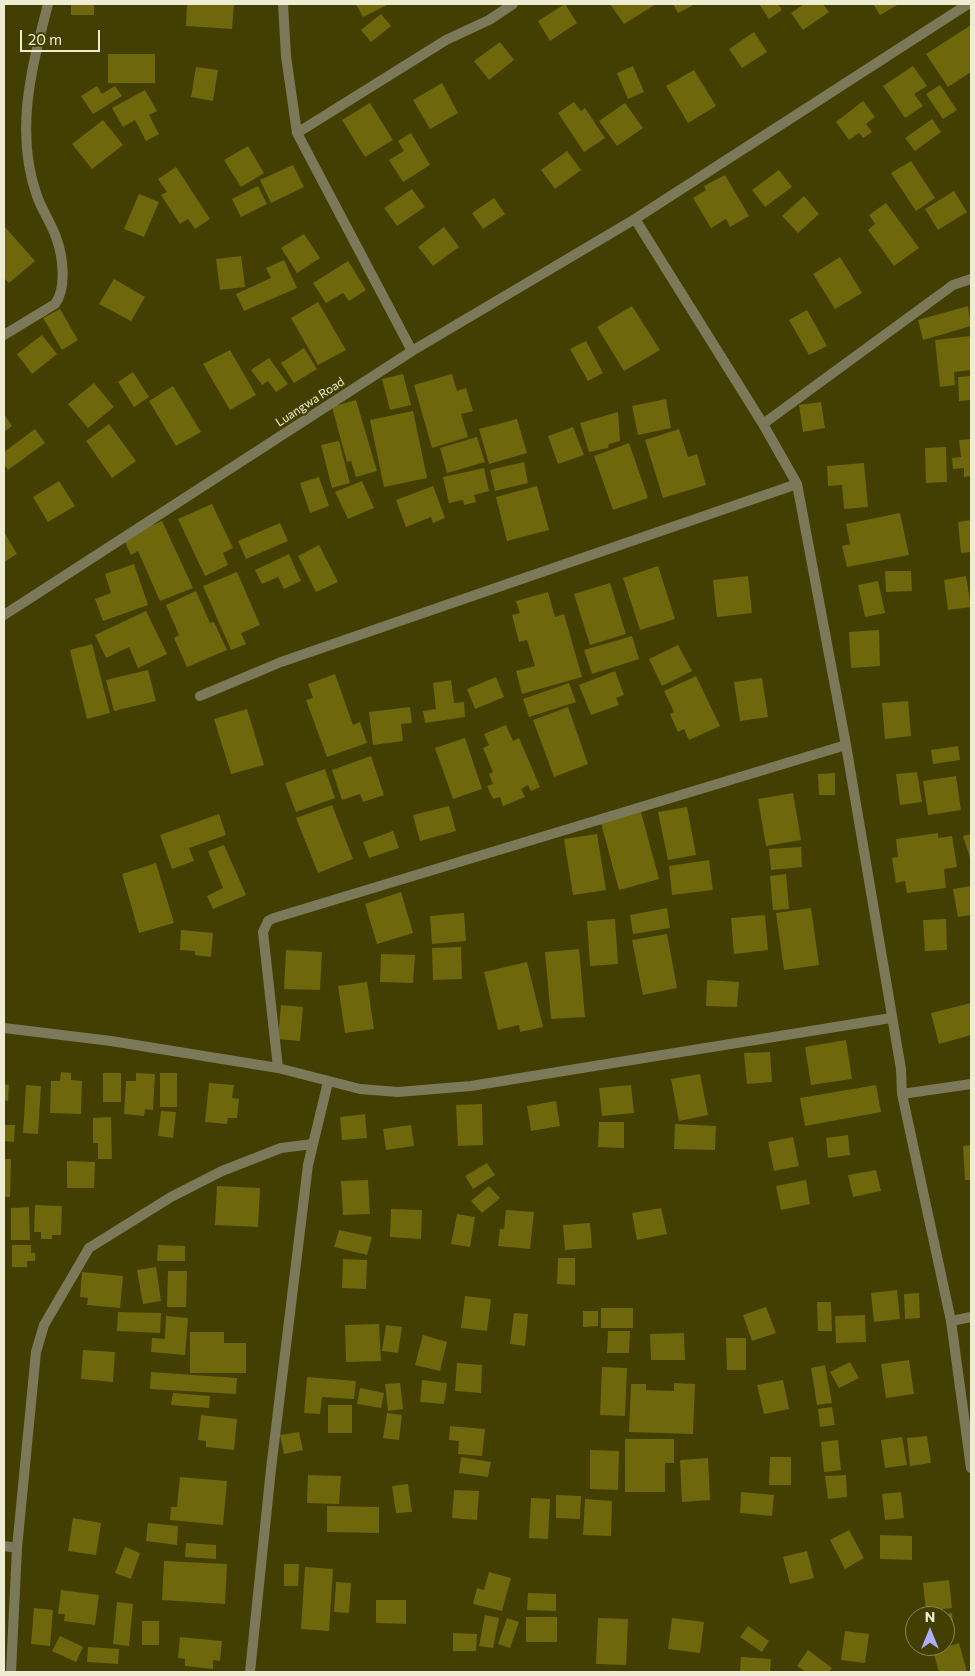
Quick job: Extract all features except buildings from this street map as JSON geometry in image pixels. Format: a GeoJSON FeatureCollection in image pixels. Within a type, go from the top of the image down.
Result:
{"type":"FeatureCollection","features":[{"type":"Feature","properties":{"kind":"street"},"geometry":{"type":"LineString","coordinates":[[4,335],[55,304],[62,280],[59,246],[37,195],[24,142],[28,98],[48,4]]}},
{"type":"Feature","properties":{"kind":"street"},"geometry":{"type":"LineString","coordinates":[[283,4],[286,56],[297,133],[412,351]]}},
{"type":"Feature","properties":{"kind":"street"},"geometry":{"type":"LineString","coordinates":[[297,133],[446,40],[490,20],[513,4]]}},
{"type":"Feature","properties":{"kind":"street","name":"Luangwa Road"},"geometry":{"type":"LineString","coordinates":[[4,614],[412,351],[635,219],[968,4]]}},
{"type":"Feature","properties":{"kind":"street"},"geometry":{"type":"LineString","coordinates":[[635,219],[763,424],[796,484],[846,745],[901,1069],[902,1094],[951,1321],[971,1468]]}},
{"type":"Feature","properties":{"kind":"street"},"geometry":{"type":"LineString","coordinates":[[763,424],[953,284],[971,279]]}},
{"type":"Feature","properties":{"kind":"street"},"geometry":{"type":"LineString","coordinates":[[200,696],[281,662],[796,484]]}},
{"type":"Feature","properties":{"kind":"street"},"geometry":{"type":"LineString","coordinates":[[278,1068],[263,932],[268,921],[846,745]]}},
{"type":"Feature","properties":{"kind":"street"},"geometry":{"type":"LineString","coordinates":[[4,1028],[111,1041],[278,1068],[360,1089],[398,1092],[471,1086],[892,1018]]}},
{"type":"Feature","properties":{"kind":"street"},"geometry":{"type":"LineString","coordinates":[[250,1672],[271,1469],[308,1165],[328,1082]]}},
{"type":"Feature","properties":{"kind":"street"},"geometry":{"type":"LineString","coordinates":[[902,1094],[971,1084]]}},
{"type":"Feature","properties":{"kind":"street"},"geometry":{"type":"LineString","coordinates":[[11,1672],[17,1548],[36,1352],[44,1325],[89,1248],[170,1197],[222,1172],[281,1148],[313,1144]]}},
{"type":"Feature","properties":{"kind":"street"},"geometry":{"type":"LineString","coordinates":[[951,1321],[971,1317]]}},
{"type":"Feature","properties":{"kind":"street"},"geometry":{"type":"LineString","coordinates":[[4,1546],[17,1548]]}}]}
